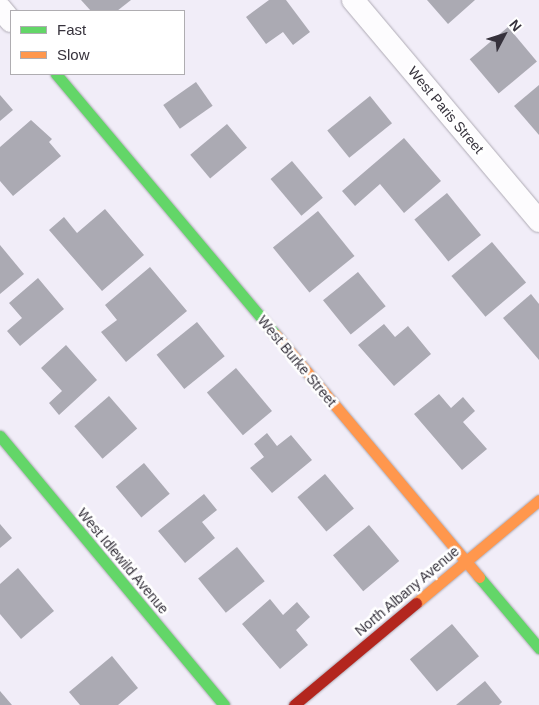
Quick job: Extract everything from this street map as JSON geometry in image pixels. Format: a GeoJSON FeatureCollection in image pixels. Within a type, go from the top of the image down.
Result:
{"type":"FeatureCollection","features":[{"type":"Feature","properties":{"kind":"street","name":"West Paris Street"},"geometry":{"type":"LineString","coordinates":[[353,0],[539,221]]}},
{"type":"Feature","properties":{"kind":"street"},"geometry":{"type":"LineString","coordinates":[[0,8],[10,20]]}},
{"type":"Feature","properties":{"kind":"street","name":"West Burke Street"},"geometry":{"type":"LineString","coordinates":[[57,75],[539,648]]}},
{"type":"Feature","properties":{"kind":"street","name":"West Idlewild Avenue"},"geometry":{"type":"LineString","coordinates":[[0,436],[224,705]]}},
{"type":"Feature","properties":{"kind":"street","name":"North Albany Avenue"},"geometry":{"type":"LineString","coordinates":[[294,705],[539,500]]}},
{"type":"Feature","properties":{"kind":"building"},"geometry":{"type":"Polygon","coordinates":[[[81,0],[131,0],[118,10],[90,10],[81,0]]]}},
{"type":"Feature","properties":{"kind":"building"},"geometry":{"type":"Polygon","coordinates":[[[269,0],[286,0],[310,32],[293,45],[283,32],[266,44],[246,17],[269,0]]]}},
{"type":"Feature","properties":{"kind":"building"},"geometry":{"type":"Polygon","coordinates":[[[427,0],[475,0],[448,24],[427,0]]]}},
{"type":"Feature","properties":{"kind":"building"},"geometry":{"type":"Polygon","coordinates":[[[508,27],[537,61],[499,94],[470,59],[508,27]]]}},
{"type":"Feature","properties":{"kind":"building"},"geometry":{"type":"Polygon","coordinates":[[[196,82],[213,106],[180,129],[163,105],[196,82]]]}},
{"type":"Feature","properties":{"kind":"building"},"geometry":{"type":"Polygon","coordinates":[[[539,85],[539,135],[514,106],[539,85]]]}},
{"type":"Feature","properties":{"kind":"building"},"geometry":{"type":"Polygon","coordinates":[[[0,95],[13,110],[0,121],[0,95]]]}},
{"type":"Feature","properties":{"kind":"building"},"geometry":{"type":"Polygon","coordinates":[[[370,96],[392,123],[349,158],[327,131],[370,96]]]}},
{"type":"Feature","properties":{"kind":"building"},"geometry":{"type":"Polygon","coordinates":[[[31,120],[52,139],[49,142],[61,156],[13,196],[0,181],[0,147],[31,120]]]}},
{"type":"Feature","properties":{"kind":"building"},"geometry":{"type":"Polygon","coordinates":[[[227,124],[247,148],[210,179],[190,155],[227,124]]]}},
{"type":"Feature","properties":{"kind":"building"},"geometry":{"type":"Polygon","coordinates":[[[404,138],[441,181],[404,213],[380,184],[355,206],[342,191],[404,138]]]}},
{"type":"Feature","properties":{"kind":"building"},"geometry":{"type":"Polygon","coordinates":[[[292,161],[323,198],[301,216],[271,179],[292,161]]]}},
{"type":"Feature","properties":{"kind":"building"},"geometry":{"type":"Polygon","coordinates":[[[447,193],[481,235],[448,261],[414,219],[447,193]]]}},
{"type":"Feature","properties":{"kind":"building"},"geometry":{"type":"Polygon","coordinates":[[[105,209],[144,255],[102,291],[49,230],[64,217],[77,233],[105,209]]]}},
{"type":"Feature","properties":{"kind":"building"},"geometry":{"type":"Polygon","coordinates":[[[318,211],[355,256],[309,293],[273,248],[318,211]]]}},
{"type":"Feature","properties":{"kind":"building"},"geometry":{"type":"Polygon","coordinates":[[[492,242],[526,283],[485,317],[451,276],[492,242]]]}},
{"type":"Feature","properties":{"kind":"building"},"geometry":{"type":"Polygon","coordinates":[[[0,245],[24,274],[0,294],[0,245]]]}},
{"type":"Feature","properties":{"kind":"building"},"geometry":{"type":"Polygon","coordinates":[[[150,267],[187,311],[126,362],[101,332],[117,320],[105,305],[150,267]]]}},
{"type":"Feature","properties":{"kind":"building"},"geometry":{"type":"Polygon","coordinates":[[[358,272],[386,306],[351,335],[323,300],[358,272]]]}},
{"type":"Feature","properties":{"kind":"building"},"geometry":{"type":"Polygon","coordinates":[[[38,278],[64,309],[20,346],[7,331],[22,318],[9,303],[38,278]]]}},
{"type":"Feature","properties":{"kind":"building"},"geometry":{"type":"Polygon","coordinates":[[[531,294],[539,304],[539,360],[503,318],[531,294]]]}},
{"type":"Feature","properties":{"kind":"building"},"geometry":{"type":"Polygon","coordinates":[[[197,322],[225,356],[184,389],[157,355],[197,322]]]}},
{"type":"Feature","properties":{"kind":"building"},"geometry":{"type":"Polygon","coordinates":[[[384,324],[395,337],[408,326],[431,354],[394,386],[358,345],[384,324]]]}},
{"type":"Feature","properties":{"kind":"building"},"geometry":{"type":"Polygon","coordinates":[[[66,345],[97,380],[59,415],[49,403],[62,391],[41,368],[66,345]]]}},
{"type":"Feature","properties":{"kind":"building"},"geometry":{"type":"Polygon","coordinates":[[[236,368],[272,411],[243,435],[207,392],[236,368]]]}},
{"type":"Feature","properties":{"kind":"building"},"geometry":{"type":"Polygon","coordinates":[[[439,394],[451,408],[463,397],[475,411],[463,422],[487,449],[462,470],[414,414],[439,394]]]}},
{"type":"Feature","properties":{"kind":"building"},"geometry":{"type":"Polygon","coordinates":[[[109,396],[137,428],[102,459],[74,426],[109,396]]]}},
{"type":"Feature","properties":{"kind":"building"},"geometry":{"type":"Polygon","coordinates":[[[267,433],[277,446],[291,435],[312,460],[272,493],[250,468],[264,457],[254,444],[267,433]]]}},
{"type":"Feature","properties":{"kind":"building"},"geometry":{"type":"Polygon","coordinates":[[[144,463],[170,494],[141,517],[116,487],[144,463]]]}},
{"type":"Feature","properties":{"kind":"building"},"geometry":{"type":"Polygon","coordinates":[[[325,474],[354,508],[326,532],[297,497],[325,474]]]}},
{"type":"Feature","properties":{"kind":"building"},"geometry":{"type":"Polygon","coordinates":[[[204,494],[217,510],[202,522],[215,538],[185,563],[158,531],[204,494]]]}},
{"type":"Feature","properties":{"kind":"building"},"geometry":{"type":"Polygon","coordinates":[[[0,524],[12,538],[0,548],[0,524]]]}},
{"type":"Feature","properties":{"kind":"building"},"geometry":{"type":"Polygon","coordinates":[[[369,525],[399,561],[363,591],[333,555],[369,525]]]}},
{"type":"Feature","properties":{"kind":"building"},"geometry":{"type":"Polygon","coordinates":[[[237,547],[265,581],[226,613],[198,578],[237,547]]]}},
{"type":"Feature","properties":{"kind":"building"},"geometry":{"type":"Polygon","coordinates":[[[18,568],[54,611],[21,639],[0,614],[0,584],[18,568]]]}},
{"type":"Feature","properties":{"kind":"building"},"geometry":{"type":"Polygon","coordinates":[[[270,599],[283,615],[297,602],[310,617],[296,630],[308,645],[280,669],[242,624],[270,599]]]}},
{"type":"Feature","properties":{"kind":"building"},"geometry":{"type":"Polygon","coordinates":[[[452,624],[479,656],[437,692],[410,659],[452,624]]]}},
{"type":"Feature","properties":{"kind":"building"},"geometry":{"type":"Polygon","coordinates":[[[112,656],[138,688],[118,705],[80,705],[69,692],[112,656]]]}},
{"type":"Feature","properties":{"kind":"building"},"geometry":{"type":"Polygon","coordinates":[[[485,681],[502,702],[499,705],[456,705],[485,681]]]}},
{"type":"Feature","properties":{"kind":"building"},"geometry":{"type":"Polygon","coordinates":[[[0,691],[12,705],[0,705],[0,691]]]}},
{"type":"Feature","properties":{"kind":"traffic: fast"},"geometry":{"type":"LineString","coordinates":[[57,75],[276,335]]}},
{"type":"Feature","properties":{"kind":"traffic: fast"},"geometry":{"type":"LineString","coordinates":[[0,436],[224,705]]}},
{"type":"Feature","properties":{"kind":"traffic: fast"},"geometry":{"type":"LineString","coordinates":[[479,577],[539,648]]}},
{"type":"Feature","properties":{"kind":"traffic: slow"},"geometry":{"type":"LineString","coordinates":[[276,335],[479,577]]}},
{"type":"Feature","properties":{"kind":"traffic: slow"},"geometry":{"type":"LineString","coordinates":[[416,603],[539,500]]}},
{"type":"Feature","properties":{"kind":"traffic: jam"},"geometry":{"type":"LineString","coordinates":[[294,705],[416,603]]}}]}
